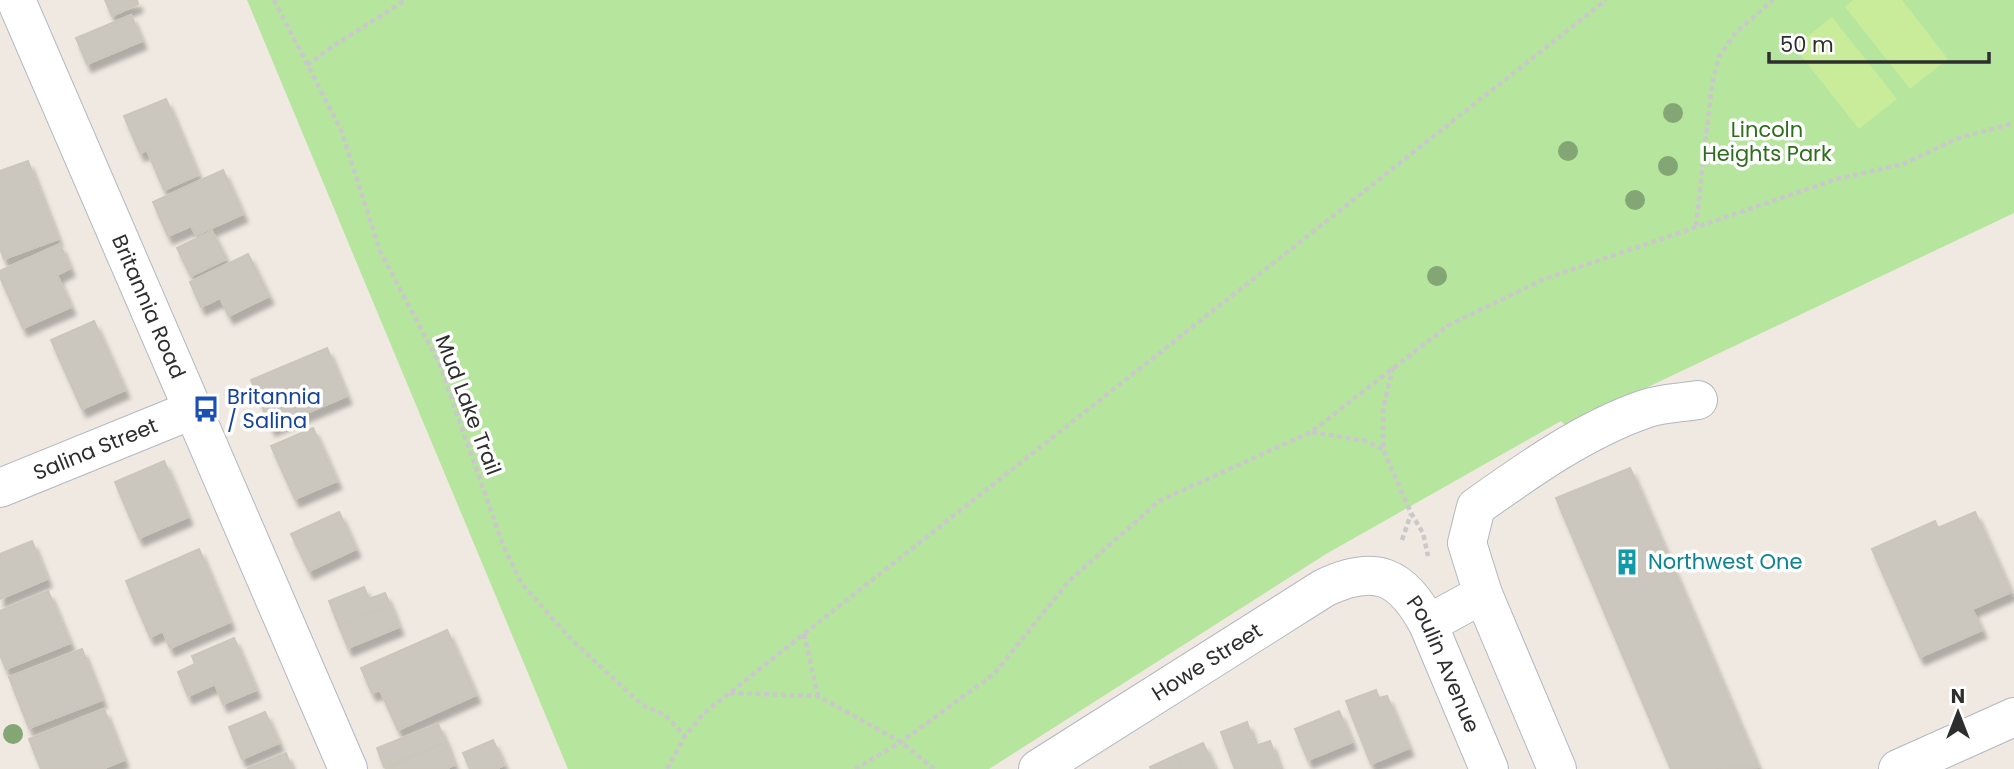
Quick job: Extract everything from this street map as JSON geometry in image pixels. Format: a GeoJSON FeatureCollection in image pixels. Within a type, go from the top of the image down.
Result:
{"type":"FeatureCollection","features":[{"type":"Feature","properties":{"kind":"street","name":"Britannia Road"},"geometry":{"type":"LineString","coordinates":[[16,0],[348,769]]}},
{"type":"Feature","properties":{"kind":"street"},"geometry":{"type":"LineString","coordinates":[[1557,769],[1483,594],[1467,544],[1476,507],[1511,481],[1598,428],[1647,408],[1698,400]]}},
{"type":"Feature","properties":{"kind":"street","name":"Salina Street"},"geometry":{"type":"LineString","coordinates":[[0,488],[192,410]]}},
{"type":"Feature","properties":{"kind":"street","name":"Poulin Avenue"},"geometry":{"type":"LineString","coordinates":[[1381,577],[1405,589],[1428,624],[1489,769]]}},
{"type":"Feature","properties":{"kind":"street","name":"Howe Street"},"geometry":{"type":"LineString","coordinates":[[1038,769],[1324,589],[1351,578],[1381,577]]}},
{"type":"Feature","properties":{"kind":"street"},"geometry":{"type":"LineString","coordinates":[[1428,624],[1483,594]]}},
{"type":"Feature","properties":{"kind":"street"},"geometry":{"type":"LineString","coordinates":[[1898,769],[2014,718]]}},
{"type":"Feature","properties":{"kind":"path","name":"Mud Lake Trail"},"geometry":{"type":"LineString","coordinates":[[274,0],[341,130],[380,251],[439,363],[503,545],[522,584],[571,639],[642,705],[665,715],[685,736]]}},
{"type":"Feature","properties":{"kind":"path"},"geometry":{"type":"LineString","coordinates":[[307,65],[406,0]]}},
{"type":"Feature","properties":{"kind":"path"},"geometry":{"type":"LineString","coordinates":[[667,769],[685,736],[704,713],[1606,0]]}},
{"type":"Feature","properties":{"kind":"path"},"geometry":{"type":"LineString","coordinates":[[1696,226],[1712,84],[1719,57],[1736,33],[1773,0]]}},
{"type":"Feature","properties":{"kind":"path"},"geometry":{"type":"LineString","coordinates":[[855,769],[901,743],[994,674],[1069,581],[1159,501],[1311,432],[1393,366],[1449,325],[1479,308],[1544,279],[1696,226],[1837,179],[1903,164],[1959,138],[2014,122]]}},
{"type":"Feature","properties":{"kind":"path"},"geometry":{"type":"LineString","coordinates":[[1393,366],[1383,410],[1383,449],[1411,513],[1423,533],[1429,556]]}},
{"type":"Feature","properties":{"kind":"path"},"geometry":{"type":"LineString","coordinates":[[1311,432],[1365,441],[1383,449]]}},
{"type":"Feature","properties":{"kind":"path"},"geometry":{"type":"LineString","coordinates":[[1402,540],[1411,513]]}},
{"type":"Feature","properties":{"kind":"path"},"geometry":{"type":"LineString","coordinates":[[804,634],[818,696]]}},
{"type":"Feature","properties":{"kind":"path"},"geometry":{"type":"LineString","coordinates":[[730,693],[818,696],[901,743],[934,769]]}},
{"type":"Feature","properties":{"kind":"green space","name":"Lincoln Heights Park"},"geometry":{"type":"Polygon","coordinates":[[[247,0],[2014,0],[2014,213],[1566,426],[1561,421],[1326,554],[989,769],[568,769],[247,0]]]}},
{"type":"Feature","properties":{"kind":"green space"},"geometry":{"type":"Polygon","coordinates":[[[1853,0],[1902,0],[1948,59],[1910,89],[1845,7],[1853,0]]]}},
{"type":"Feature","properties":{"kind":"green space"},"geometry":{"type":"Polygon","coordinates":[[[1832,17],[1897,99],[1859,129],[1794,47],[1832,17]]]}},
{"type":"Feature","properties":{"kind":"building"},"geometry":{"type":"Polygon","coordinates":[[[105,0],[137,0],[138,4],[112,16],[105,0]]]}},
{"type":"Feature","properties":{"kind":"building"},"geometry":{"type":"Polygon","coordinates":[[[131,15],[142,41],[87,64],[76,38],[131,15]]]}},
{"type":"Feature","properties":{"kind":"building"},"geometry":{"type":"Polygon","coordinates":[[[166,99],[198,175],[164,190],[147,150],[140,153],[124,116],[166,99]]]}},
{"type":"Feature","properties":{"kind":"building"},"geometry":{"type":"Polygon","coordinates":[[[28,161],[58,239],[4,259],[0,248],[0,171],[28,161]]]}},
{"type":"Feature","properties":{"kind":"building"},"geometry":{"type":"Polygon","coordinates":[[[223,170],[243,214],[196,235],[191,226],[168,236],[153,202],[223,170]]]}},
{"type":"Feature","properties":{"kind":"building"},"geometry":{"type":"Polygon","coordinates":[[[212,231],[226,259],[191,276],[177,248],[212,231]]]}},
{"type":"Feature","properties":{"kind":"building"},"geometry":{"type":"Polygon","coordinates":[[[60,244],[70,268],[57,275],[71,307],[23,328],[0,277],[0,271],[60,244]]]}},
{"type":"Feature","properties":{"kind":"building"},"geometry":{"type":"Polygon","coordinates":[[[248,254],[269,296],[229,316],[220,298],[201,307],[190,282],[248,254]]]}},
{"type":"Feature","properties":{"kind":"building"},"geometry":{"type":"Polygon","coordinates":[[[94,321],[125,390],[82,409],[51,340],[94,321]]]}},
{"type":"Feature","properties":{"kind":"building"},"geometry":{"type":"Polygon","coordinates":[[[327,348],[347,396],[271,428],[251,380],[327,348]]]}},
{"type":"Feature","properties":{"kind":"building"},"geometry":{"type":"Polygon","coordinates":[[[313,428],[337,481],[295,499],[271,446],[313,428]]]}},
{"type":"Feature","properties":{"kind":"building"},"geometry":{"type":"Polygon","coordinates":[[[164,461],[188,517],[139,538],[115,482],[164,461]]]}},
{"type":"Feature","properties":{"kind":"building","name":"Northwest One"},"geometry":{"type":"Polygon","coordinates":[[[1630,468],[1758,767],[1671,769],[1556,498],[1630,468]]]}},
{"type":"Feature","properties":{"kind":"building"},"geometry":{"type":"Polygon","coordinates":[[[339,512],[356,549],[309,571],[291,534],[339,512]]]}},
{"type":"Feature","properties":{"kind":"building"},"geometry":{"type":"Polygon","coordinates":[[[1975,512],[2011,592],[1972,609],[1982,630],[1920,657],[1872,549],[1935,521],[1938,528],[1975,512]]]}},
{"type":"Feature","properties":{"kind":"building"},"geometry":{"type":"Polygon","coordinates":[[[32,541],[47,579],[0,599],[0,554],[32,541]]]}},
{"type":"Feature","properties":{"kind":"building"},"geometry":{"type":"Polygon","coordinates":[[[199,549],[230,622],[170,648],[163,631],[150,637],[126,581],[199,549]]]}},
{"type":"Feature","properties":{"kind":"building"},"geometry":{"type":"Polygon","coordinates":[[[364,587],[369,599],[385,593],[390,605],[339,626],[329,601],[364,587]]]}},
{"type":"Feature","properties":{"kind":"building"},"geometry":{"type":"Polygon","coordinates":[[[48,591],[70,643],[6,669],[0,655],[0,611],[48,591]]]}},
{"type":"Feature","properties":{"kind":"building"},"geometry":{"type":"Polygon","coordinates":[[[390,605],[399,627],[348,648],[339,626],[390,605]]]}},
{"type":"Feature","properties":{"kind":"building"},"geometry":{"type":"Polygon","coordinates":[[[447,630],[476,695],[398,730],[380,690],[372,693],[361,668],[447,630]]]}},
{"type":"Feature","properties":{"kind":"building"},"geometry":{"type":"Polygon","coordinates":[[[234,638],[256,690],[223,704],[215,684],[188,696],[178,672],[195,664],[192,656],[234,638]]]}},
{"type":"Feature","properties":{"kind":"building"},"geometry":{"type":"Polygon","coordinates":[[[82,649],[102,700],[29,728],[9,677],[82,649]]]}},
{"type":"Feature","properties":{"kind":"building"},"geometry":{"type":"Polygon","coordinates":[[[1376,690],[1379,698],[1387,696],[1409,748],[1371,764],[1346,701],[1376,690]]]}},
{"type":"Feature","properties":{"kind":"building"},"geometry":{"type":"Polygon","coordinates":[[[104,709],[124,760],[102,769],[41,769],[29,739],[104,709]]]}},
{"type":"Feature","properties":{"kind":"building"},"geometry":{"type":"Polygon","coordinates":[[[1339,711],[1352,742],[1308,760],[1295,729],[1339,711]]]}},
{"type":"Feature","properties":{"kind":"building"},"geometry":{"type":"Polygon","coordinates":[[[265,712],[279,743],[242,759],[229,727],[265,712]]]}},
{"type":"Feature","properties":{"kind":"building"},"geometry":{"type":"Polygon","coordinates":[[[1247,722],[1255,746],[1270,741],[1280,769],[1235,769],[1221,732],[1247,722]]]}},
{"type":"Feature","properties":{"kind":"building"},"geometry":{"type":"Polygon","coordinates":[[[438,724],[446,743],[384,767],[377,748],[438,724]]]}},
{"type":"Feature","properties":{"kind":"building"},"geometry":{"type":"Polygon","coordinates":[[[493,740],[504,765],[496,769],[470,769],[463,753],[493,740]]]}},
{"type":"Feature","properties":{"kind":"building"},"geometry":{"type":"Polygon","coordinates":[[[446,743],[454,765],[445,769],[385,769],[446,743]]]}},
{"type":"Feature","properties":{"kind":"building"},"geometry":{"type":"Polygon","coordinates":[[[1203,743],[1215,769],[1182,769],[1176,755],[1203,743]]]}},
{"type":"Feature","properties":{"kind":"building"},"geometry":{"type":"Polygon","coordinates":[[[286,753],[292,769],[247,769],[286,753]]]}},
{"type":"Feature","properties":{"kind":"building"},"geometry":{"type":"Polygon","coordinates":[[[1176,755],[1182,769],[1151,769],[1150,767],[1176,755]]]}},
{"type":"Feature","properties":{"kind":"place","name":"Britannia / Salina"},"geometry":{"type":"Point","coordinates":[206,409]}},
{"type":"Feature","properties":{"kind":"place","name":"Northwest One"},"geometry":{"type":"Point","coordinates":[1627,562]}}]}
